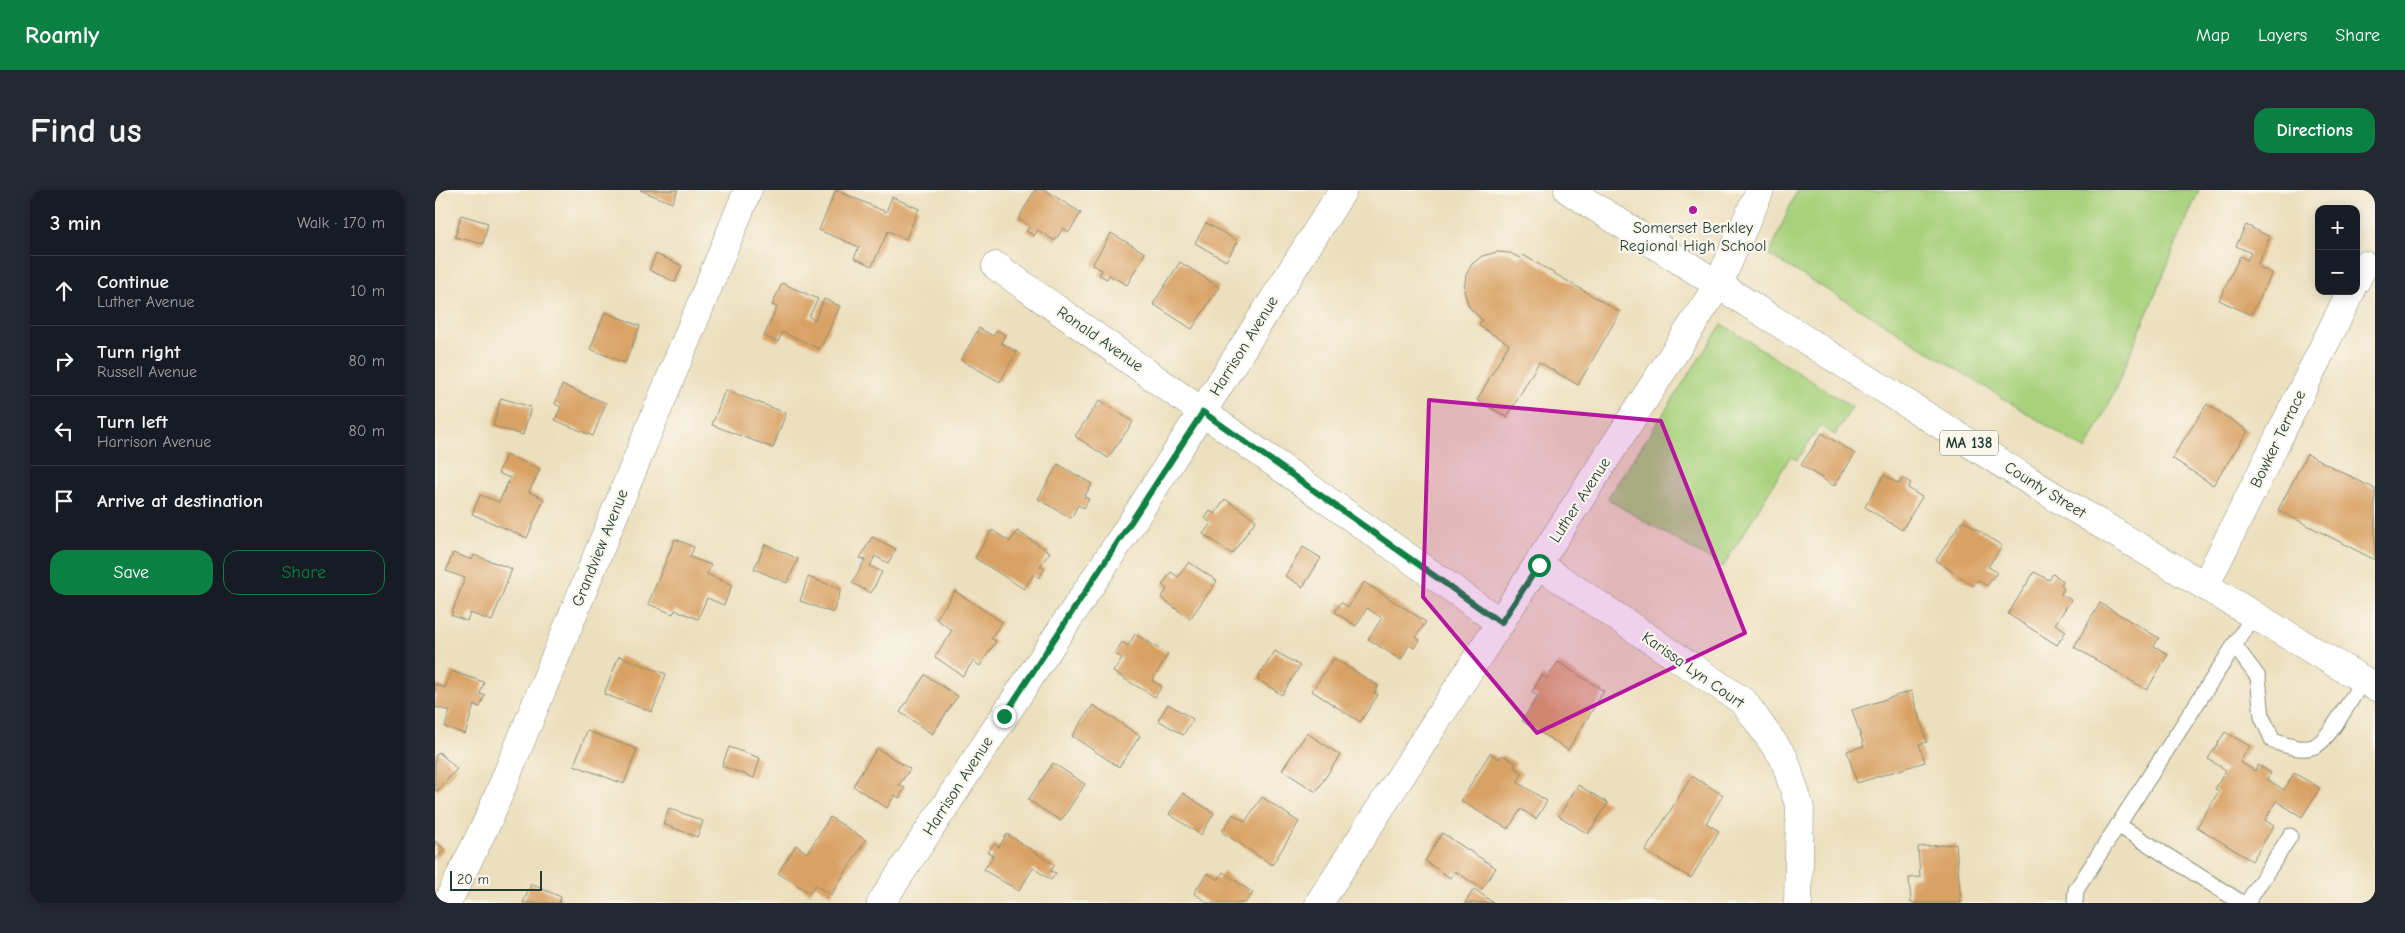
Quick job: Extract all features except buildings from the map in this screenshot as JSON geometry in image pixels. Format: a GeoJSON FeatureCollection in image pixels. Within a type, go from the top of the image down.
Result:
{"type":"FeatureCollection","features":[{"type":"Feature","properties":{"kind":"street","name":"Grandview Avenue"},"geometry":{"type":"LineString","coordinates":[[447,903],[489,818],[748,190]]}},
{"type":"Feature","properties":{"kind":"street","name":"Harrison Avenue"},"geometry":{"type":"LineString","coordinates":[[881,903],[1203,412],[1266,309],[1343,190]]}},
{"type":"Feature","properties":{"kind":"street","name":"County Street"},"geometry":{"type":"LineString","coordinates":[[1568,190],[2055,497],[2369,683]]}},
{"type":"Feature","properties":{"kind":"street","name":"Luther Avenue"},"geometry":{"type":"LineString","coordinates":[[1319,903],[1718,285],[1760,190]]}},
{"type":"Feature","properties":{"kind":"street","name":"Ronald Avenue"},"geometry":{"type":"LineString","coordinates":[[996,266],[1501,623]]}},
{"type":"Feature","properties":{"kind":"street","name":"Bowker Terrace"},"geometry":{"type":"LineString","coordinates":[[2205,586],[2349,295]]}},
{"type":"Feature","properties":{"kind":"street","name":"Karissa Lyn Court"},"geometry":{"type":"LineString","coordinates":[[1539,565],[1744,702],[1784,758],[1800,808],[1798,903]]}},
{"type":"Feature","properties":{"kind":"lane"},"geometry":{"type":"LineString","coordinates":[[2076,902],[2076,890],[2254,615]]}},
{"type":"Feature","properties":{"kind":"lane"},"geometry":{"type":"LineString","coordinates":[[2234,645],[2258,677],[2262,716],[2273,741],[2297,748],[2316,746],[2333,729],[2369,683]]}},
{"type":"Feature","properties":{"kind":"lane"},"geometry":{"type":"LineString","coordinates":[[2118,825],[2242,903]]}},
{"type":"Feature","properties":{"kind":"lane"},"geometry":{"type":"LineString","coordinates":[[2247,903],[2290,836]]}},
{"type":"Feature","properties":{"kind":"highlighted area"},"geometry":{"type":"Polygon","coordinates":[[[1429,400],[1661,421],[1745,633],[1537,733],[1423,597],[1429,400]]]}},
{"type":"Feature","properties":{"kind":"green space"},"geometry":{"type":"Polygon","coordinates":[[[1797,190],[2199,190],[2109,404],[2086,450],[1891,328],[1769,255],[1797,190]]]}},
{"type":"Feature","properties":{"kind":"green space"},"geometry":{"type":"Polygon","coordinates":[[[1722,324],[1852,407],[1835,435],[1820,426],[1797,460],[1790,457],[1723,567],[1607,499],[1722,324]]]}},
{"type":"Feature","properties":{"kind":"place","name":"Somerset Berkley Regional High School"},"geometry":{"type":"Point","coordinates":[1693,210]}},
{"type":"Feature","properties":{"kind":"route"},"geometry":{"type":"LineString","coordinates":[[1004,716],[1203,412],[1501,623],[1539,565]]}}]}
